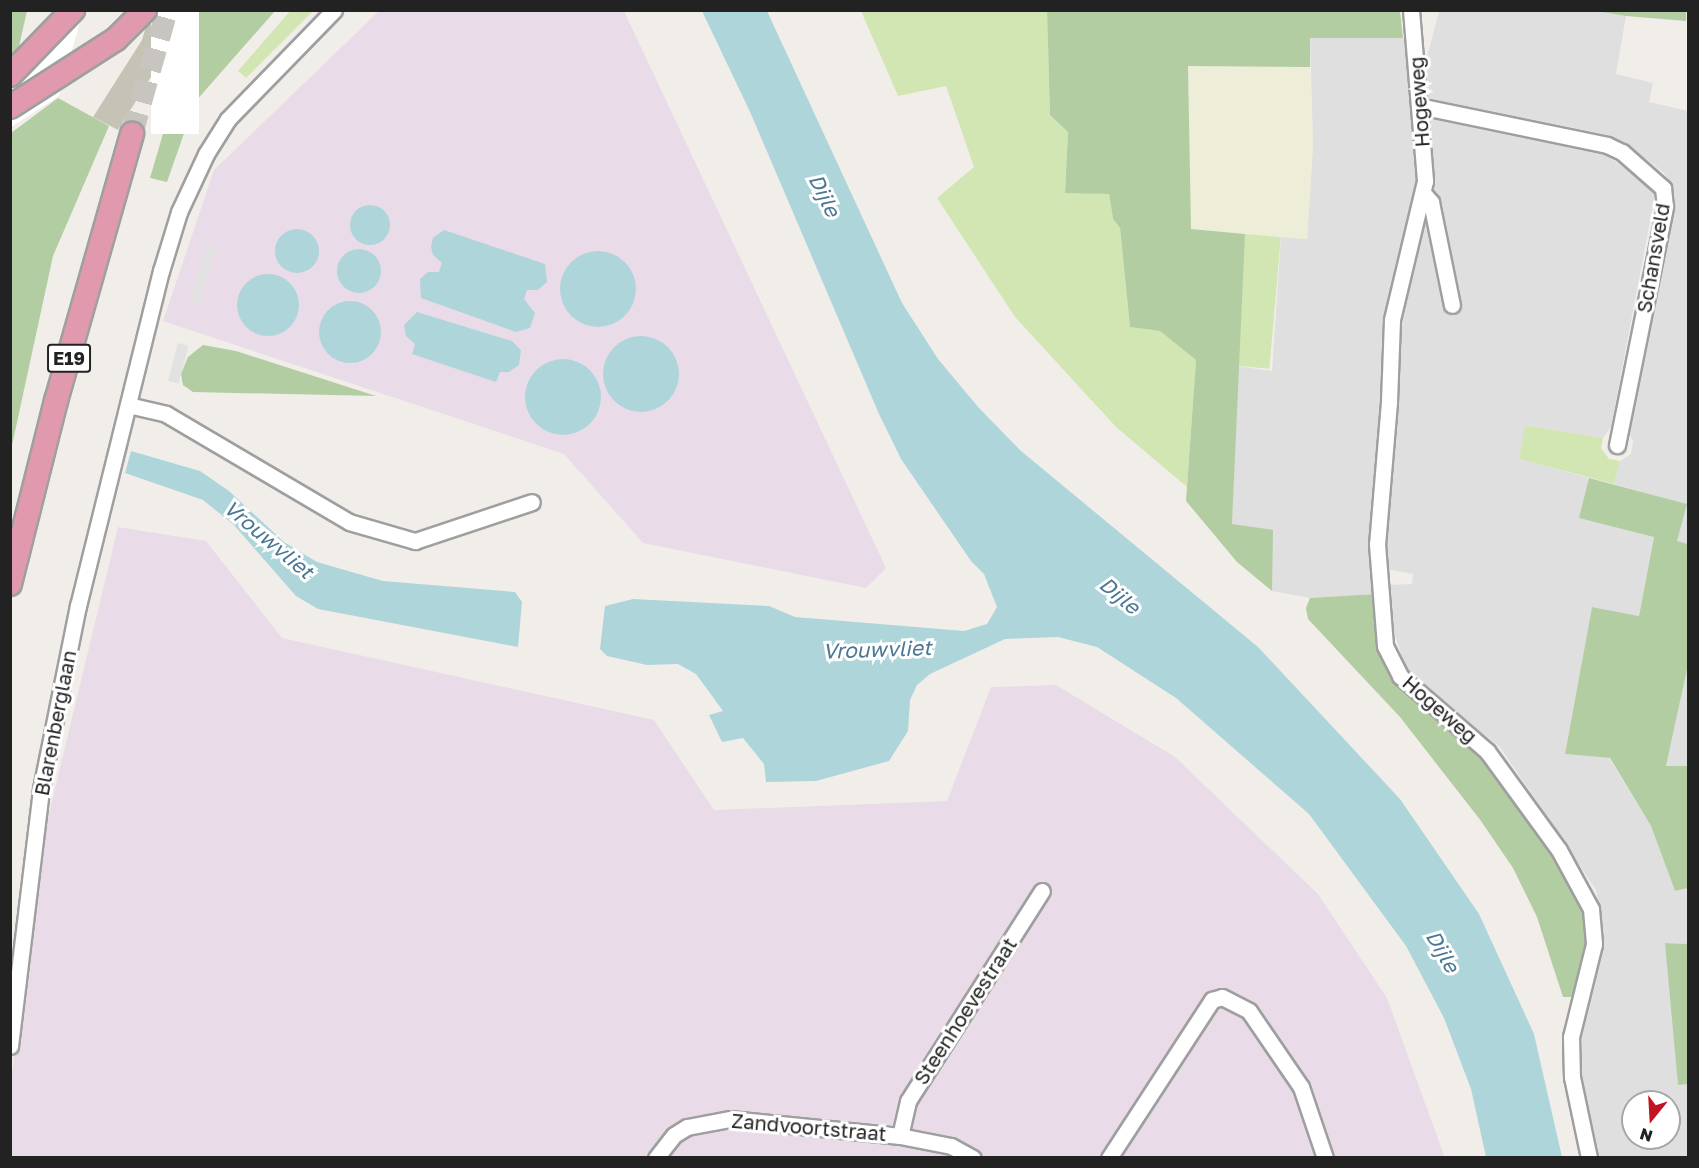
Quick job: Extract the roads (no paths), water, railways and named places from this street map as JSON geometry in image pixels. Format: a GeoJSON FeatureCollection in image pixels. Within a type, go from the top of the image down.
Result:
{"type":"FeatureCollection","features":[{"type":"Feature","properties":{"kind":"highway"},"geometry":{"type":"LineString","coordinates":[[10,75],[74,10]]}},
{"type":"Feature","properties":{"kind":"highway"},"geometry":{"type":"LineString","coordinates":[[10,107],[116,39],[145,10]]}},
{"type":"Feature","properties":{"kind":"highway","name":"E19"},"geometry":{"type":"LineString","coordinates":[[10,584],[57,401],[132,134]]}},
{"type":"Feature","properties":{"kind":"street","name":"Blarenberglaan"},"geometry":{"type":"LineString","coordinates":[[10,1046],[41,789],[78,606],[179,212],[206,154],[228,120],[257,87],[334,10]]}},
{"type":"Feature","properties":{"kind":"street","name":"Hogeweg"},"geometry":{"type":"LineString","coordinates":[[1411,10],[1424,194],[1393,309],[1389,402],[1377,544],[1385,646],[1404,681],[1487,751],[1559,849],[1592,909],[1594,944],[1571,1037],[1572,1077],[1589,1158]]}},
{"type":"Feature","properties":{"kind":"street","name":"Schansveld"},"geometry":{"type":"LineString","coordinates":[[1419,106],[1607,145],[1631,159],[1663,188],[1665,207],[1617,445]]}},
{"type":"Feature","properties":{"kind":"street","name":"Hogeweg"},"geometry":{"type":"LineString","coordinates":[[1424,194],[1431,202],[1452,305]]}},
{"type":"Feature","properties":{"kind":"street"},"geometry":{"type":"LineString","coordinates":[[128,405],[166,414],[349,522],[415,541],[532,502]]}},
{"type":"Feature","properties":{"kind":"street","name":"Steenhoevestraat"},"geometry":{"type":"LineString","coordinates":[[900,1136],[908,1101],[1042,891]]}},
{"type":"Feature","properties":{"kind":"street"},"geometry":{"type":"LineString","coordinates":[[1109,1158],[1212,1000],[1222,997],[1249,1011],[1302,1087],[1325,1158]]}},
{"type":"Feature","properties":{"kind":"street","name":"Zandvoortstraat"},"geometry":{"type":"LineString","coordinates":[[656,1158],[674,1135],[713,1119],[900,1136],[951,1146],[973,1158]]}},
{"type":"Feature","properties":{"kind":"water"},"geometry":{"type":"Polygon","coordinates":[[[702,11],[767,11],[902,303],[938,359],[979,408],[1021,451],[1258,647],[1400,799],[1479,914],[1534,1034],[1562,1157],[1486,1157],[1471,1089],[1444,1018],[1406,946],[1309,814],[1176,698],[1097,647],[1058,637],[1005,639],[930,674],[917,685],[910,700],[908,731],[889,761],[816,781],[766,782],[764,764],[743,738],[722,742],[709,715],[723,711],[696,674],[678,664],[647,665],[607,656],[600,649],[605,606],[633,599],[769,606],[795,617],[964,631],[987,624],[997,607],[984,574],[971,561],[901,459],[879,414],[751,114],[702,11]]]}},
{"type":"Feature","properties":{"kind":"water"},"geometry":{"type":"Polygon","coordinates":[[[370,205],[384,211],[390,225],[384,239],[370,245],[356,239],[350,225],[356,211],[370,205]]]}},
{"type":"Feature","properties":{"kind":"water"},"geometry":{"type":"Polygon","coordinates":[[[297,229],[313,235],[319,251],[313,267],[297,273],[281,267],[275,251],[281,235],[297,229]]]}},
{"type":"Feature","properties":{"kind":"water"},"geometry":{"type":"Polygon","coordinates":[[[444,230],[545,264],[547,282],[538,290],[527,290],[524,299],[535,313],[530,328],[516,332],[421,298],[420,279],[428,272],[439,272],[442,263],[433,255],[431,247],[433,238],[444,230]]]}},
{"type":"Feature","properties":{"kind":"water"},"geometry":{"type":"Polygon","coordinates":[[[359,249],[375,255],[381,271],[375,287],[359,293],[343,287],[337,271],[343,255],[359,249]]]}},
{"type":"Feature","properties":{"kind":"water"},"geometry":{"type":"Polygon","coordinates":[[[591,251],[605,251],[619,257],[630,268],[636,282],[633,304],[625,316],[605,327],[591,327],[577,321],[566,310],[560,296],[560,282],[566,268],[577,257],[591,251]]]}},
{"type":"Feature","properties":{"kind":"water"},"geometry":{"type":"Polygon","coordinates":[[[262,274],[274,274],[290,283],[297,293],[299,305],[297,317],[290,327],[274,336],[262,336],[251,331],[242,322],[237,311],[237,299],[242,288],[251,279],[262,274]]]}},
{"type":"Feature","properties":{"kind":"water"},"geometry":{"type":"Polygon","coordinates":[[[344,301],[356,301],[372,310],[379,320],[381,332],[379,344],[372,354],[356,363],[344,363],[333,358],[324,349],[319,338],[319,326],[324,315],[333,306],[344,301]]]}},
{"type":"Feature","properties":{"kind":"water"},"geometry":{"type":"Polygon","coordinates":[[[417,312],[512,341],[521,350],[519,365],[509,372],[500,372],[496,382],[412,354],[415,344],[406,336],[404,325],[417,312]]]}},
{"type":"Feature","properties":{"kind":"water"},"geometry":{"type":"Polygon","coordinates":[[[634,336],[648,336],[662,342],[673,353],[679,367],[676,389],[668,401],[648,412],[634,412],[620,406],[609,395],[603,381],[603,367],[609,353],[620,342],[634,336]]]}},
{"type":"Feature","properties":{"kind":"water"},"geometry":{"type":"Polygon","coordinates":[[[556,359],[570,359],[584,365],[595,376],[601,390],[598,412],[590,424],[570,435],[556,435],[542,429],[531,418],[525,404],[525,390],[531,376],[542,365],[556,359]]]}},
{"type":"Feature","properties":{"kind":"water","name":"Vrouwvliet"},"geometry":{"type":"Polygon","coordinates":[[[131,451],[200,471],[229,491],[284,542],[317,562],[383,581],[515,592],[522,602],[518,647],[318,609],[296,596],[234,525],[203,500],[125,473],[131,451]]]}},
{"type":"Feature","properties":{"kind":"tunnel"},"geometry":{"type":"LineString","coordinates":[[132,134],[167,10]]}},
{"type":"Feature","properties":{"kind":"water label","name":"Dijle"},"geometry":{"type":"Point","coordinates":[825,195]}},
{"type":"Feature","properties":{"kind":"water label","name":"Dijle"},"geometry":{"type":"Point","coordinates":[1120,595]}},
{"type":"Feature","properties":{"kind":"water label","name":"Dijle"},"geometry":{"type":"Point","coordinates":[1443,951]}}]}
